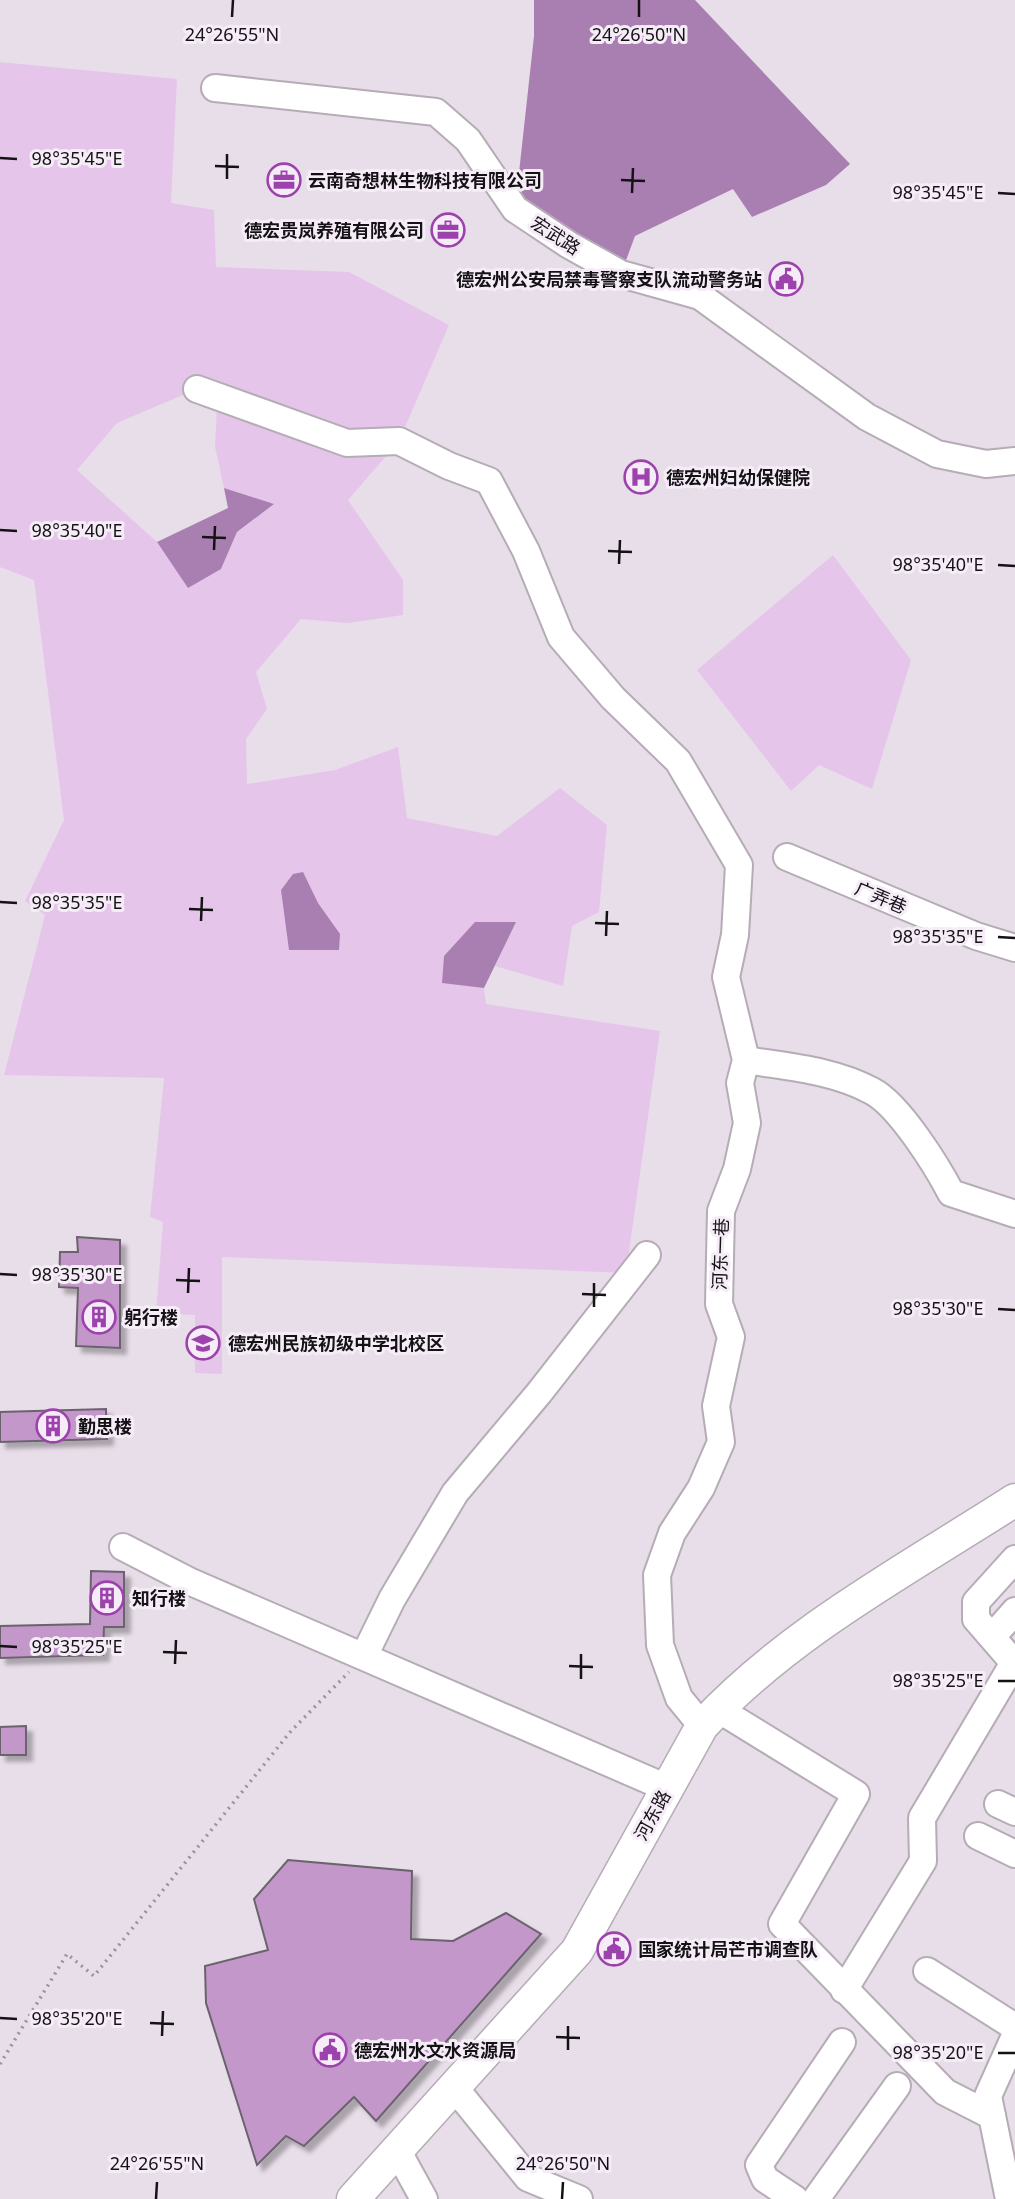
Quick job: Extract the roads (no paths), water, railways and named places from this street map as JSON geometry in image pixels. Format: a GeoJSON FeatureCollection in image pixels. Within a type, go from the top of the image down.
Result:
{"type":"FeatureCollection","features":[{"type":"Feature","properties":{"kind":"main road","name":"河东路"},"geometry":{"type":"LineString","coordinates":[[353,2199],[577,1951],[667,1788],[710,1717],[813,1631],[1015,1500]]}},
{"type":"Feature","properties":{"kind":"street","name":"宏武路"},"geometry":{"type":"LineString","coordinates":[[215,88],[436,112],[468,140],[515,209],[569,245],[621,274],[700,296],[867,416],[937,454],[986,464],[1015,461]]}},
{"type":"Feature","properties":{"kind":"street","name":"河东一巷"},"geometry":{"type":"LineString","coordinates":[[197,389],[347,443],[399,441],[449,466],[489,481],[526,551],[561,637],[612,698],[678,761],[730,845],[739,866],[735,935],[726,977],[746,1060],[740,1083],[747,1123],[737,1169],[721,1211],[719,1304],[731,1337],[716,1406],[721,1443],[701,1488],[672,1533],[657,1576],[660,1645],[679,1698],[856,1794],[782,1924],[844,1990]]}},
{"type":"Feature","properties":{"kind":"street","name":"广弄巷"},"geometry":{"type":"LineString","coordinates":[[787,857],[976,936],[1015,948]]}},
{"type":"Feature","properties":{"kind":"street"},"geometry":{"type":"LineString","coordinates":[[746,1060],[825,1073],[874,1091],[904,1122],[939,1169],[951,1193],[1015,1214]]}},
{"type":"Feature","properties":{"kind":"street"},"geometry":{"type":"LineString","coordinates":[[364,1656],[392,1599],[455,1493],[539,1393],[647,1255]]}},
{"type":"Feature","properties":{"kind":"street"},"geometry":{"type":"LineString","coordinates":[[123,1547],[191,1583],[667,1788]]}},
{"type":"Feature","properties":{"kind":"street"},"geometry":{"type":"LineString","coordinates":[[992,2116],[945,2092],[844,1990],[923,1861],[922,1818],[1014,1663],[976,1619],[976,1602],[1015,1559]]}},
{"type":"Feature","properties":{"kind":"street"},"geometry":{"type":"LineString","coordinates":[[992,1637],[1015,1611]]}},
{"type":"Feature","properties":{"kind":"street"},"geometry":{"type":"LineString","coordinates":[[978,1836],[1015,1854]]}},
{"type":"Feature","properties":{"kind":"street"},"geometry":{"type":"LineString","coordinates":[[927,1971],[1015,2027]]}},
{"type":"Feature","properties":{"kind":"street"},"geometry":{"type":"LineString","coordinates":[[1009,2199],[988,2096],[1015,2036]]}},
{"type":"Feature","properties":{"kind":"street"},"geometry":{"type":"LineString","coordinates":[[795,2199],[765,2179],[759,2165],[842,2042]]}},
{"type":"Feature","properties":{"kind":"street"},"geometry":{"type":"LineString","coordinates":[[816,2199],[897,2086]]}},
{"type":"Feature","properties":{"kind":"street"},"geometry":{"type":"LineString","coordinates":[[454,2087],[528,2178],[579,2199]]}},
{"type":"Feature","properties":{"kind":"street"},"geometry":{"type":"LineString","coordinates":[[397,2150],[424,2199]]}},
{"type":"Feature","properties":{"kind":"place","name":"云南奇想林生物科技有限公司"},"geometry":{"type":"Point","coordinates":[284,180]}},
{"type":"Feature","properties":{"kind":"place","name":"德宏贵岚养殖有限公司"},"geometry":{"type":"Point","coordinates":[448,230]}},
{"type":"Feature","properties":{"kind":"place","name":"德宏州公安局禁毒警察支队流动警务站"},"geometry":{"type":"Point","coordinates":[786,279]}},
{"type":"Feature","properties":{"kind":"place","name":"德宏州妇幼保健院"},"geometry":{"type":"Point","coordinates":[641,477]}},
{"type":"Feature","properties":{"kind":"place","name":"躬行楼"},"geometry":{"type":"Point","coordinates":[99,1317]}},
{"type":"Feature","properties":{"kind":"place","name":"德宏州民族初级中学北校区"},"geometry":{"type":"Point","coordinates":[203,1343]}},
{"type":"Feature","properties":{"kind":"place","name":"勤思楼"},"geometry":{"type":"Point","coordinates":[53,1426]}},
{"type":"Feature","properties":{"kind":"place","name":"知行楼"},"geometry":{"type":"Point","coordinates":[107,1598]}},
{"type":"Feature","properties":{"kind":"place","name":"国家统计局芒市调查队"},"geometry":{"type":"Point","coordinates":[614,1949]}},
{"type":"Feature","properties":{"kind":"place","name":"德宏州水文水资源局"},"geometry":{"type":"Point","coordinates":[330,2050]}}]}
